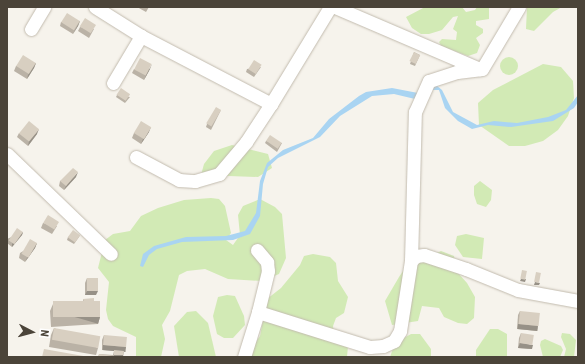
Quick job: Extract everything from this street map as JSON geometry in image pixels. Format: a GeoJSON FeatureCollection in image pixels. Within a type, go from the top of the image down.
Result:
{"type":"FeatureCollection","features":[{"type":"Feature","properties":{"kind":"street"},"geometry":{"type":"LineString","coordinates":[[31,29],[44,7]]}},
{"type":"Feature","properties":{"kind":"street"},"geometry":{"type":"LineString","coordinates":[[95,7],[141,36],[271,104]]}},
{"type":"Feature","properties":{"kind":"street"},"geometry":{"type":"LineString","coordinates":[[136,157],[179,180],[195,181],[219,174],[246,142],[330,7]]}},
{"type":"Feature","properties":{"kind":"street"},"geometry":{"type":"LineString","coordinates":[[335,7],[482,70]]}},
{"type":"Feature","properties":{"kind":"street"},"geometry":{"type":"LineString","coordinates":[[482,70],[518,7]]}},
{"type":"Feature","properties":{"kind":"street"},"geometry":{"type":"LineString","coordinates":[[113,83],[141,36]]}},
{"type":"Feature","properties":{"kind":"street"},"geometry":{"type":"LineString","coordinates":[[258,312],[370,347],[383,346],[394,341],[400,331],[411,261],[415,112],[429,81],[456,72],[482,70]]}},
{"type":"Feature","properties":{"kind":"street"},"geometry":{"type":"LineString","coordinates":[[7,154],[111,254]]}},
{"type":"Feature","properties":{"kind":"street"},"geometry":{"type":"LineString","coordinates":[[244,357],[258,312],[268,271],[266,262],[257,250]]}},
{"type":"Feature","properties":{"kind":"street"},"geometry":{"type":"LineString","coordinates":[[411,261],[416,256],[424,255],[518,290],[578,301]]}},
{"type":"Feature","properties":{"kind":"green space"},"geometry":{"type":"Polygon","coordinates":[[[425,7],[462,7],[466,12],[475,10],[477,7],[489,7],[489,19],[476,21],[476,25],[483,29],[483,33],[476,38],[480,45],[477,53],[468,56],[441,46],[439,42],[442,39],[456,40],[457,32],[453,29],[458,16],[453,17],[442,30],[429,34],[421,34],[412,28],[406,17],[425,7]]]}},
{"type":"Feature","properties":{"kind":"green space"},"geometry":{"type":"Polygon","coordinates":[[[527,7],[562,7],[553,12],[534,31],[526,29],[527,7]]]}},
{"type":"Feature","properties":{"kind":"green space"},"geometry":{"type":"Polygon","coordinates":[[[509,57],[515,60],[518,66],[515,72],[509,75],[503,72],[500,66],[503,60],[509,57]]]}},
{"type":"Feature","properties":{"kind":"green space"},"geometry":{"type":"Polygon","coordinates":[[[543,64],[561,67],[573,81],[574,98],[568,116],[558,130],[543,141],[525,146],[509,146],[479,125],[478,103],[493,90],[543,64]]]}},
{"type":"Feature","properties":{"kind":"green space"},"geometry":{"type":"Polygon","coordinates":[[[232,145],[268,154],[272,168],[258,177],[201,175],[204,164],[214,151],[232,145]]]}},
{"type":"Feature","properties":{"kind":"green space"},"geometry":{"type":"Polygon","coordinates":[[[480,181],[492,190],[491,200],[486,207],[477,204],[474,195],[474,186],[480,181]]]}},
{"type":"Feature","properties":{"kind":"green space"},"geometry":{"type":"Polygon","coordinates":[[[211,198],[219,199],[225,206],[231,233],[226,240],[233,245],[240,235],[238,215],[243,206],[260,199],[275,207],[282,214],[286,258],[279,274],[262,281],[228,279],[205,269],[187,271],[179,275],[170,311],[162,325],[165,339],[161,357],[136,357],[136,337],[113,326],[108,319],[106,310],[109,282],[98,268],[105,240],[113,234],[130,231],[141,216],[158,208],[184,200],[211,198]]]}},
{"type":"Feature","properties":{"kind":"green space"},"geometry":{"type":"Polygon","coordinates":[[[466,234],[484,238],[482,259],[463,257],[455,245],[457,236],[466,234]]]}},
{"type":"Feature","properties":{"kind":"green space"},"geometry":{"type":"Polygon","coordinates":[[[441,251],[454,256],[458,273],[467,283],[475,297],[474,318],[467,324],[458,323],[444,317],[439,308],[422,306],[418,321],[392,325],[385,301],[399,277],[405,268],[441,251]]]}},
{"type":"Feature","properties":{"kind":"green space"},"geometry":{"type":"Polygon","coordinates":[[[313,254],[330,257],[336,263],[338,281],[348,297],[344,313],[336,318],[333,326],[334,335],[348,346],[347,357],[245,357],[260,336],[267,299],[281,288],[300,265],[304,256],[313,254]]]}},
{"type":"Feature","properties":{"kind":"green space"},"geometry":{"type":"Polygon","coordinates":[[[227,295],[235,296],[244,316],[245,325],[233,338],[224,338],[217,334],[213,316],[218,297],[227,295]]]}},
{"type":"Feature","properties":{"kind":"green space"},"geometry":{"type":"Polygon","coordinates":[[[196,311],[208,323],[216,357],[179,357],[174,326],[187,312],[196,311]]]}},
{"type":"Feature","properties":{"kind":"green space"},"geometry":{"type":"Polygon","coordinates":[[[490,329],[498,329],[507,334],[507,357],[476,357],[476,350],[490,329]]]}},
{"type":"Feature","properties":{"kind":"green space"},"geometry":{"type":"Polygon","coordinates":[[[562,333],[570,334],[576,340],[574,357],[564,357],[566,349],[561,337],[562,333]]]}},
{"type":"Feature","properties":{"kind":"green space"},"geometry":{"type":"Polygon","coordinates":[[[411,334],[420,334],[431,349],[431,357],[390,357],[395,343],[411,334]]]}},
{"type":"Feature","properties":{"kind":"green space"},"geometry":{"type":"Polygon","coordinates":[[[545,339],[561,346],[563,350],[560,357],[543,357],[540,345],[541,341],[545,339]]]}},
{"type":"Feature","properties":{"kind":"water"},"geometry":{"type":"Polygon","coordinates":[[[436,85],[442,90],[453,112],[477,125],[494,121],[517,123],[548,117],[566,110],[578,95],[578,102],[574,108],[553,121],[511,127],[488,125],[472,129],[458,121],[445,108],[439,90],[432,90],[415,99],[394,94],[372,96],[340,116],[320,137],[278,158],[268,167],[263,184],[260,216],[250,234],[233,240],[182,242],[157,249],[149,255],[143,267],[140,266],[143,254],[154,246],[186,237],[226,236],[245,231],[256,213],[260,181],[267,163],[283,150],[313,138],[329,119],[359,96],[366,92],[392,88],[418,93],[436,85]]]}},
{"type":"Feature","properties":{"kind":"building"},"geometry":{"type":"Polygon","coordinates":[[[67,13],[80,21],[74,30],[61,22],[67,13]]]}},
{"type":"Feature","properties":{"kind":"building"},"geometry":{"type":"Polygon","coordinates":[[[85,18],[96,25],[91,33],[80,26],[85,18]]]}},
{"type":"Feature","properties":{"kind":"building"},"geometry":{"type":"Polygon","coordinates":[[[414,52],[420,55],[416,64],[409,61],[414,52]]]}},
{"type":"Feature","properties":{"kind":"building"},"geometry":{"type":"Polygon","coordinates":[[[23,55],[36,63],[29,74],[16,66],[23,55]]]}},
{"type":"Feature","properties":{"kind":"building"},"geometry":{"type":"Polygon","coordinates":[[[140,58],[152,64],[146,75],[134,70],[140,58]]]}},
{"type":"Feature","properties":{"kind":"building"},"geometry":{"type":"Polygon","coordinates":[[[254,60],[262,65],[256,74],[248,69],[254,60]]]}},
{"type":"Feature","properties":{"kind":"building"},"geometry":{"type":"Polygon","coordinates":[[[121,88],[130,94],[126,101],[117,95],[121,88]]]}},
{"type":"Feature","properties":{"kind":"building"},"geometry":{"type":"Polygon","coordinates":[[[216,107],[221,110],[211,126],[206,123],[216,107]]]}},
{"type":"Feature","properties":{"kind":"building"},"geometry":{"type":"Polygon","coordinates":[[[29,121],[39,129],[29,142],[19,133],[29,121]]]}},
{"type":"Feature","properties":{"kind":"building"},"geometry":{"type":"Polygon","coordinates":[[[141,121],[151,127],[144,139],[134,133],[141,121]]]}},
{"type":"Feature","properties":{"kind":"building"},"geometry":{"type":"Polygon","coordinates":[[[270,135],[282,143],[278,149],[266,141],[270,135]]]}},
{"type":"Feature","properties":{"kind":"building"},"geometry":{"type":"Polygon","coordinates":[[[73,168],[78,172],[66,186],[60,181],[73,168]]]}},
{"type":"Feature","properties":{"kind":"building"},"geometry":{"type":"Polygon","coordinates":[[[48,215],[59,222],[54,230],[43,223],[48,215]]]}},
{"type":"Feature","properties":{"kind":"building"},"geometry":{"type":"Polygon","coordinates":[[[17,228],[23,232],[14,244],[9,240],[17,228]]]}},
{"type":"Feature","properties":{"kind":"building"},"geometry":{"type":"Polygon","coordinates":[[[73,230],[80,235],[75,243],[68,237],[73,230]]]}},
{"type":"Feature","properties":{"kind":"building"},"geometry":{"type":"Polygon","coordinates":[[[30,239],[37,243],[28,258],[22,254],[30,239]]]}},
{"type":"Feature","properties":{"kind":"building"},"geometry":{"type":"Polygon","coordinates":[[[522,270],[527,271],[525,280],[520,279],[522,270]]]}},
{"type":"Feature","properties":{"kind":"building"},"geometry":{"type":"Polygon","coordinates":[[[536,272],[541,273],[539,283],[534,282],[536,272]]]}},
{"type":"Feature","properties":{"kind":"building"},"geometry":{"type":"Polygon","coordinates":[[[87,278],[98,278],[98,291],[87,291],[87,278]]]}},
{"type":"Feature","properties":{"kind":"building"},"geometry":{"type":"Polygon","coordinates":[[[94,298],[94,302],[84,302],[83,299],[94,298]]]}},
{"type":"Feature","properties":{"kind":"building"},"geometry":{"type":"Polygon","coordinates":[[[53,301],[100,301],[100,317],[53,317],[53,301]]]}},
{"type":"Feature","properties":{"kind":"building"},"geometry":{"type":"Polygon","coordinates":[[[520,311],[540,313],[539,326],[519,324],[520,311]]]}},
{"type":"Feature","properties":{"kind":"building"},"geometry":{"type":"Polygon","coordinates":[[[54,328],[100,336],[98,348],[52,340],[54,328]]]}},
{"type":"Feature","properties":{"kind":"building"},"geometry":{"type":"Polygon","coordinates":[[[521,333],[534,335],[532,345],[519,343],[521,333]]]}},
{"type":"Feature","properties":{"kind":"building"},"geometry":{"type":"Polygon","coordinates":[[[104,335],[127,337],[126,347],[103,345],[104,335]]]}},
{"type":"Feature","properties":{"kind":"building"},"geometry":{"type":"Polygon","coordinates":[[[44,349],[89,357],[42,357],[44,349]]]}},
{"type":"Feature","properties":{"kind":"building"},"geometry":{"type":"Polygon","coordinates":[[[114,350],[124,351],[123,355],[114,355],[114,350]]]}},
{"type":"Feature","properties":{"kind":"building"},"geometry":{"type":"Polygon","coordinates":[[[99,354],[114,356],[114,357],[99,357],[99,354]]]}}]}
